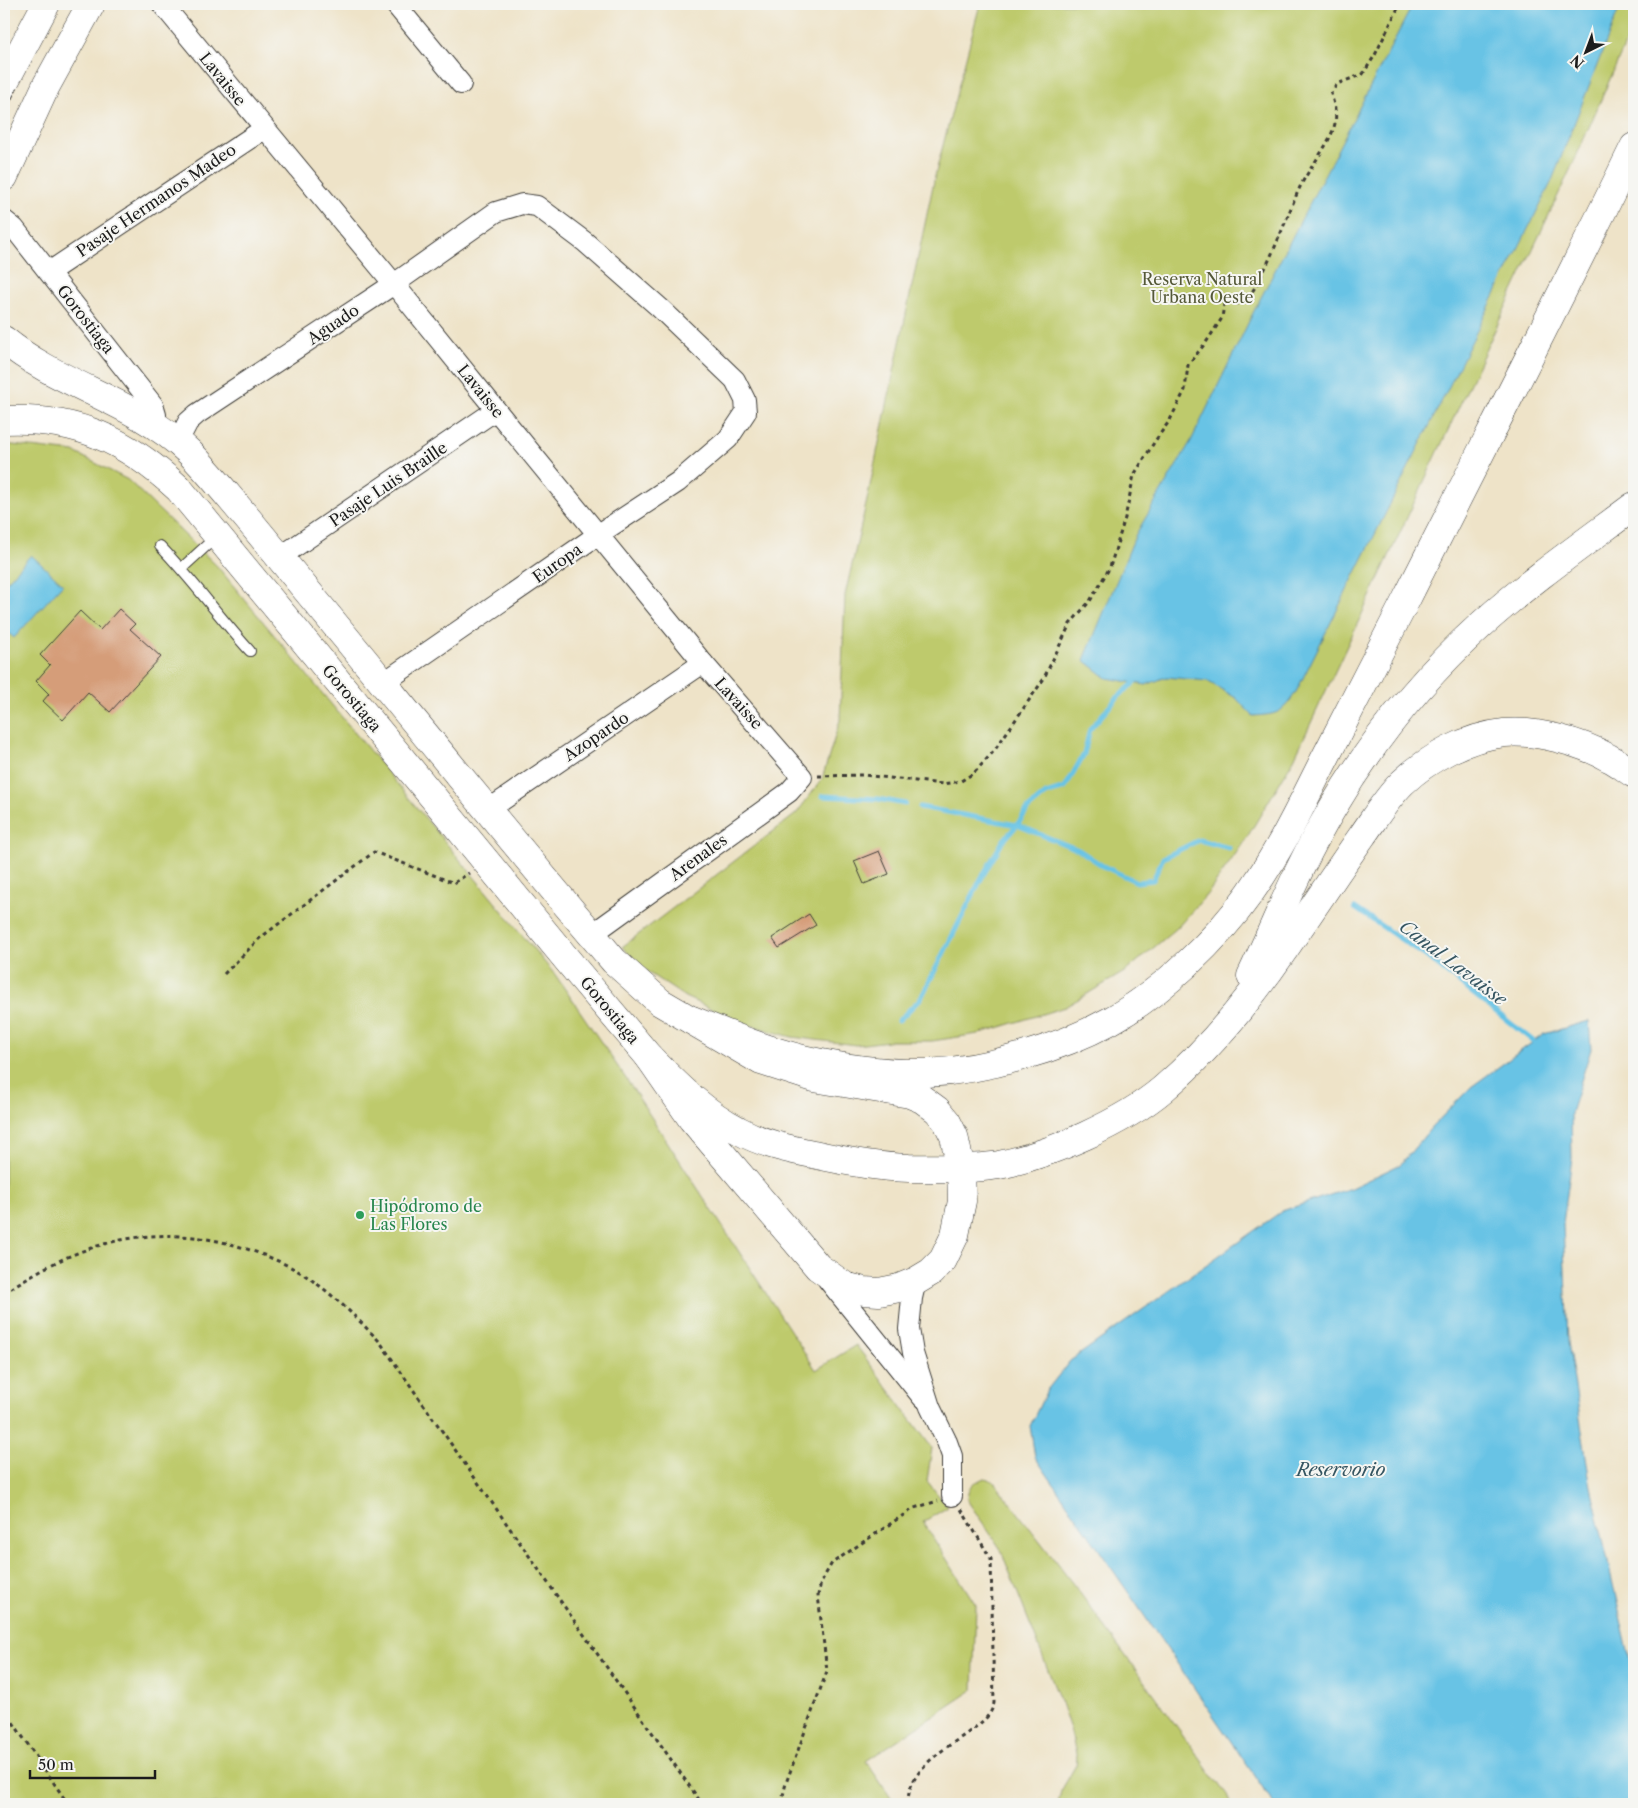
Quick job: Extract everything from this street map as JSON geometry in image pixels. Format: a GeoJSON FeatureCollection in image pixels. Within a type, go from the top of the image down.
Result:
{"type":"FeatureCollection","features":[{"type":"Feature","properties":{"kind":"main road"},"geometry":{"type":"LineString","coordinates":[[4,82],[46,4]]}},
{"type":"Feature","properties":{"kind":"main road"},"geometry":{"type":"LineString","coordinates":[[4,177],[46,86],[91,4]]}},
{"type":"Feature","properties":{"kind":"main road"},"geometry":{"type":"LineString","coordinates":[[692,1020],[745,1042],[773,1051],[828,1064],[902,1072],[946,1071],[1013,1058],[1059,1045],[1111,1021],[1153,992],[1189,962],[1228,921],[1273,859],[1355,702],[1634,147]]}},
{"type":"Feature","properties":{"kind":"main road","name":"Gorostiaga"},"geometry":{"type":"LineString","coordinates":[[4,340],[28,358],[58,375],[143,417],[178,443],[212,477],[280,557],[614,961],[644,989],[671,1009],[692,1020]]}},
{"type":"Feature","properties":{"kind":"main road","name":"Gorostiaga"},"geometry":{"type":"LineString","coordinates":[[4,420],[28,419],[75,426],[129,449],[157,469],[179,489],[650,1057]]}},
{"type":"Feature","properties":{"kind":"main road"},"geometry":{"type":"LineString","coordinates":[[1228,1022],[1313,842],[1359,768],[1398,714],[1481,625],[1545,572],[1634,506]]}},
{"type":"Feature","properties":{"kind":"main road"},"geometry":{"type":"LineString","coordinates":[[329,671],[356,650]]}},
{"type":"Feature","properties":{"kind":"main road"},"geometry":{"type":"LineString","coordinates":[[650,1057],[701,1106],[739,1131],[785,1148],[848,1162],[893,1168],[961,1169],[998,1165],[1029,1157],[1054,1148],[1120,1118],[1144,1104],[1162,1090],[1205,1049],[1254,991],[1287,947],[1381,809],[1401,784],[1425,764],[1450,750],[1484,736],[1506,732],[1533,734],[1570,741],[1608,757],[1634,774]]}},
{"type":"Feature","properties":{"kind":"main road"},"geometry":{"type":"LineString","coordinates":[[650,1057],[692,1119],[818,1267],[845,1286],[864,1291],[879,1292],[899,1288],[931,1272],[943,1260],[951,1247],[962,1201],[961,1169],[954,1136],[948,1122],[937,1110],[922,1099],[910,1094],[814,1078],[786,1070],[755,1058],[692,1020]]}},
{"type":"Feature","properties":{"kind":"street","name":"Lavaisse"},"geometry":{"type":"LineString","coordinates":[[162,4],[703,662],[802,777]]}},
{"type":"Feature","properties":{"kind":"street"},"geometry":{"type":"LineString","coordinates":[[395,4],[461,84]]}},
{"type":"Feature","properties":{"kind":"street","name":"Pasaje Hermanos Madeo"},"geometry":{"type":"LineString","coordinates":[[49,272],[264,129]]}},
{"type":"Feature","properties":{"kind":"street","name":"Europa"},"geometry":{"type":"LineString","coordinates":[[383,683],[599,534],[678,482],[728,440],[746,412],[744,400],[735,380],[660,308],[585,242],[537,206],[522,204],[496,212]]}},
{"type":"Feature","properties":{"kind":"street","name":"Aguado"},"geometry":{"type":"LineString","coordinates":[[178,443],[188,422],[197,414],[394,284],[496,212]]}},
{"type":"Feature","properties":{"kind":"street","name":"Gorostiaga"},"geometry":{"type":"LineString","coordinates":[[4,220],[14,228],[153,405],[156,415],[153,424]]}},
{"type":"Feature","properties":{"kind":"street","name":"Pasaje Luis Braille"},"geometry":{"type":"LineString","coordinates":[[280,557],[496,410]]}},
{"type":"Feature","properties":{"kind":"street","name":"Azopardo"},"geometry":{"type":"LineString","coordinates":[[488,810],[703,662]]}},
{"type":"Feature","properties":{"kind":"street","name":"Arenales"},"geometry":{"type":"LineString","coordinates":[[591,935],[789,792],[802,777]]}},
{"type":"Feature","properties":{"kind":"street"},"geometry":{"type":"LineString","coordinates":[[818,1267],[930,1407]]}},
{"type":"Feature","properties":{"kind":"street"},"geometry":{"type":"LineString","coordinates":[[916,1281],[912,1298],[909,1329],[913,1354],[930,1407],[952,1456],[952,1496]]}},
{"type":"Feature","properties":{"kind":"lane"},"geometry":{"type":"LineString","coordinates":[[4,102],[55,4]]}},
{"type":"Feature","properties":{"kind":"lane"},"geometry":{"type":"LineString","coordinates":[[4,155],[43,70],[80,4]]}},
{"type":"Feature","properties":{"kind":"lane"},"geometry":{"type":"LineString","coordinates":[[182,568],[218,535]]}},
{"type":"Feature","properties":{"kind":"lane"},"geometry":{"type":"LineString","coordinates":[[160,546],[182,568],[222,620],[250,651]]}},
{"type":"Feature","properties":{"kind":"path"},"geometry":{"type":"LineString","coordinates":[[802,777],[863,774],[943,784],[961,781],[974,773],[994,751],[1043,680],[1070,624],[1090,601],[1110,567],[1134,475],[1174,412],[1185,390],[1188,365],[1222,318],[1224,304],[1232,300],[1240,305],[1246,301],[1257,284],[1301,186],[1334,128],[1337,115],[1331,93],[1337,84],[1363,74],[1400,4]]}},
{"type":"Feature","properties":{"kind":"path"},"geometry":{"type":"LineString","coordinates":[[224,974],[260,938],[374,852],[454,883],[486,861]]}},
{"type":"Feature","properties":{"kind":"path"},"geometry":{"type":"LineString","coordinates":[[4,1292],[28,1276],[60,1259],[90,1248],[130,1238],[164,1235],[187,1235],[208,1238],[254,1251],[277,1260],[303,1274],[327,1291],[345,1306],[380,1342],[702,1804]]}},
{"type":"Feature","properties":{"kind":"path"},"geometry":{"type":"LineString","coordinates":[[781,1804],[786,1782],[827,1671],[818,1596],[821,1582],[832,1563],[914,1508],[952,1496],[991,1559],[994,1703],[988,1718],[922,1768],[908,1791],[908,1804]]}},
{"type":"Feature","properties":{"kind":"path"},"geometry":{"type":"LineString","coordinates":[[4,1709],[68,1804]]}},
{"type":"Feature","properties":{"kind":"green space","name":"Reserva Natural Urbana Oeste"},"geometry":{"type":"Polygon","coordinates":[[[980,4],[1634,4],[1634,24],[1576,157],[1294,759],[1246,839],[1209,892],[1177,928],[1126,971],[1065,1007],[978,1034],[932,1041],[889,1041],[856,1045],[792,1037],[742,1023],[685,997],[649,973],[622,947],[796,814],[822,779],[840,720],[845,595],[867,500],[935,176],[980,4]]]}},
{"type":"Feature","properties":{"kind":"green space","name":"Hipódromo de Las Flores"},"geometry":{"type":"Polygon","coordinates":[[[4,444],[74,452],[128,480],[217,566],[556,976],[631,1086],[816,1370],[856,1345],[932,1448],[927,1481],[948,1507],[923,1522],[976,1605],[973,1690],[866,1761],[895,1804],[4,1804],[4,444]]]}},
{"type":"Feature","properties":{"kind":"green space"},"geometry":{"type":"Polygon","coordinates":[[[984,1478],[995,1483],[1080,1593],[1233,1804],[1058,1804],[1061,1791],[1076,1765],[1077,1758],[1061,1703],[1000,1548],[967,1500],[971,1486],[984,1478]]]}},
{"type":"Feature","properties":{"kind":"water"},"geometry":{"type":"Polygon","coordinates":[[[1413,4],[1621,4],[1551,183],[1291,699],[1279,712],[1253,716],[1236,698],[1207,681],[1166,677],[1146,685],[1107,678],[1084,660],[1136,534],[1191,441],[1255,309],[1413,4]]]}},
{"type":"Feature","properties":{"kind":"water"},"geometry":{"type":"Polygon","coordinates":[[[31,555],[63,584],[14,638],[4,629],[4,585],[31,555]]]}},
{"type":"Feature","properties":{"kind":"water","name":"Reservorio"},"geometry":{"type":"Polygon","coordinates":[[[1589,1021],[1591,1049],[1571,1113],[1572,1158],[1563,1223],[1568,1342],[1590,1482],[1634,1678],[1634,1804],[1274,1804],[1035,1457],[1030,1426],[1047,1390],[1070,1361],[1282,1211],[1351,1188],[1401,1164],[1432,1127],[1471,1087],[1544,1034],[1589,1021]]]}},
{"type":"Feature","properties":{"kind":"building"},"geometry":{"type":"Polygon","coordinates":[[[119,609],[135,624],[130,629],[161,657],[110,712],[88,692],[63,720],[43,701],[49,694],[36,681],[50,665],[40,655],[80,611],[100,630],[119,609]]]}},
{"type":"Feature","properties":{"kind":"building"},"geometry":{"type":"Polygon","coordinates":[[[879,851],[889,874],[864,884],[854,861],[879,851]]]}},
{"type":"Feature","properties":{"kind":"building"},"geometry":{"type":"Polygon","coordinates":[[[809,914],[816,925],[779,948],[772,938],[809,914]]]}},
{"type":"Feature","properties":{"kind":"waterway"},"geometry":{"type":"LineString","coordinates":[[898,1021],[921,998],[982,877],[1003,841],[1028,809],[1046,794],[1065,788],[1084,754],[1090,729],[1117,698],[1134,683]]}},
{"type":"Feature","properties":{"kind":"waterway","name":"Canal Lavaisse"},"geometry":{"type":"LineString","coordinates":[[823,796],[878,799],[905,804]]}},
{"type":"Feature","properties":{"kind":"waterway","name":"Canal Lavaisse"},"geometry":{"type":"LineString","coordinates":[[920,807],[1017,825],[1079,850],[1103,866],[1137,882],[1153,880],[1163,858],[1199,840],[1229,848]]}},
{"type":"Feature","properties":{"kind":"waterway","name":"Canal Lavaisse"},"geometry":{"type":"LineString","coordinates":[[1355,908],[1427,957],[1533,1041]]}},
{"type":"Feature","properties":{"kind":"place","name":"Hipódromo de Las Flores"},"geometry":{"type":"Point","coordinates":[360,1215]}}]}
